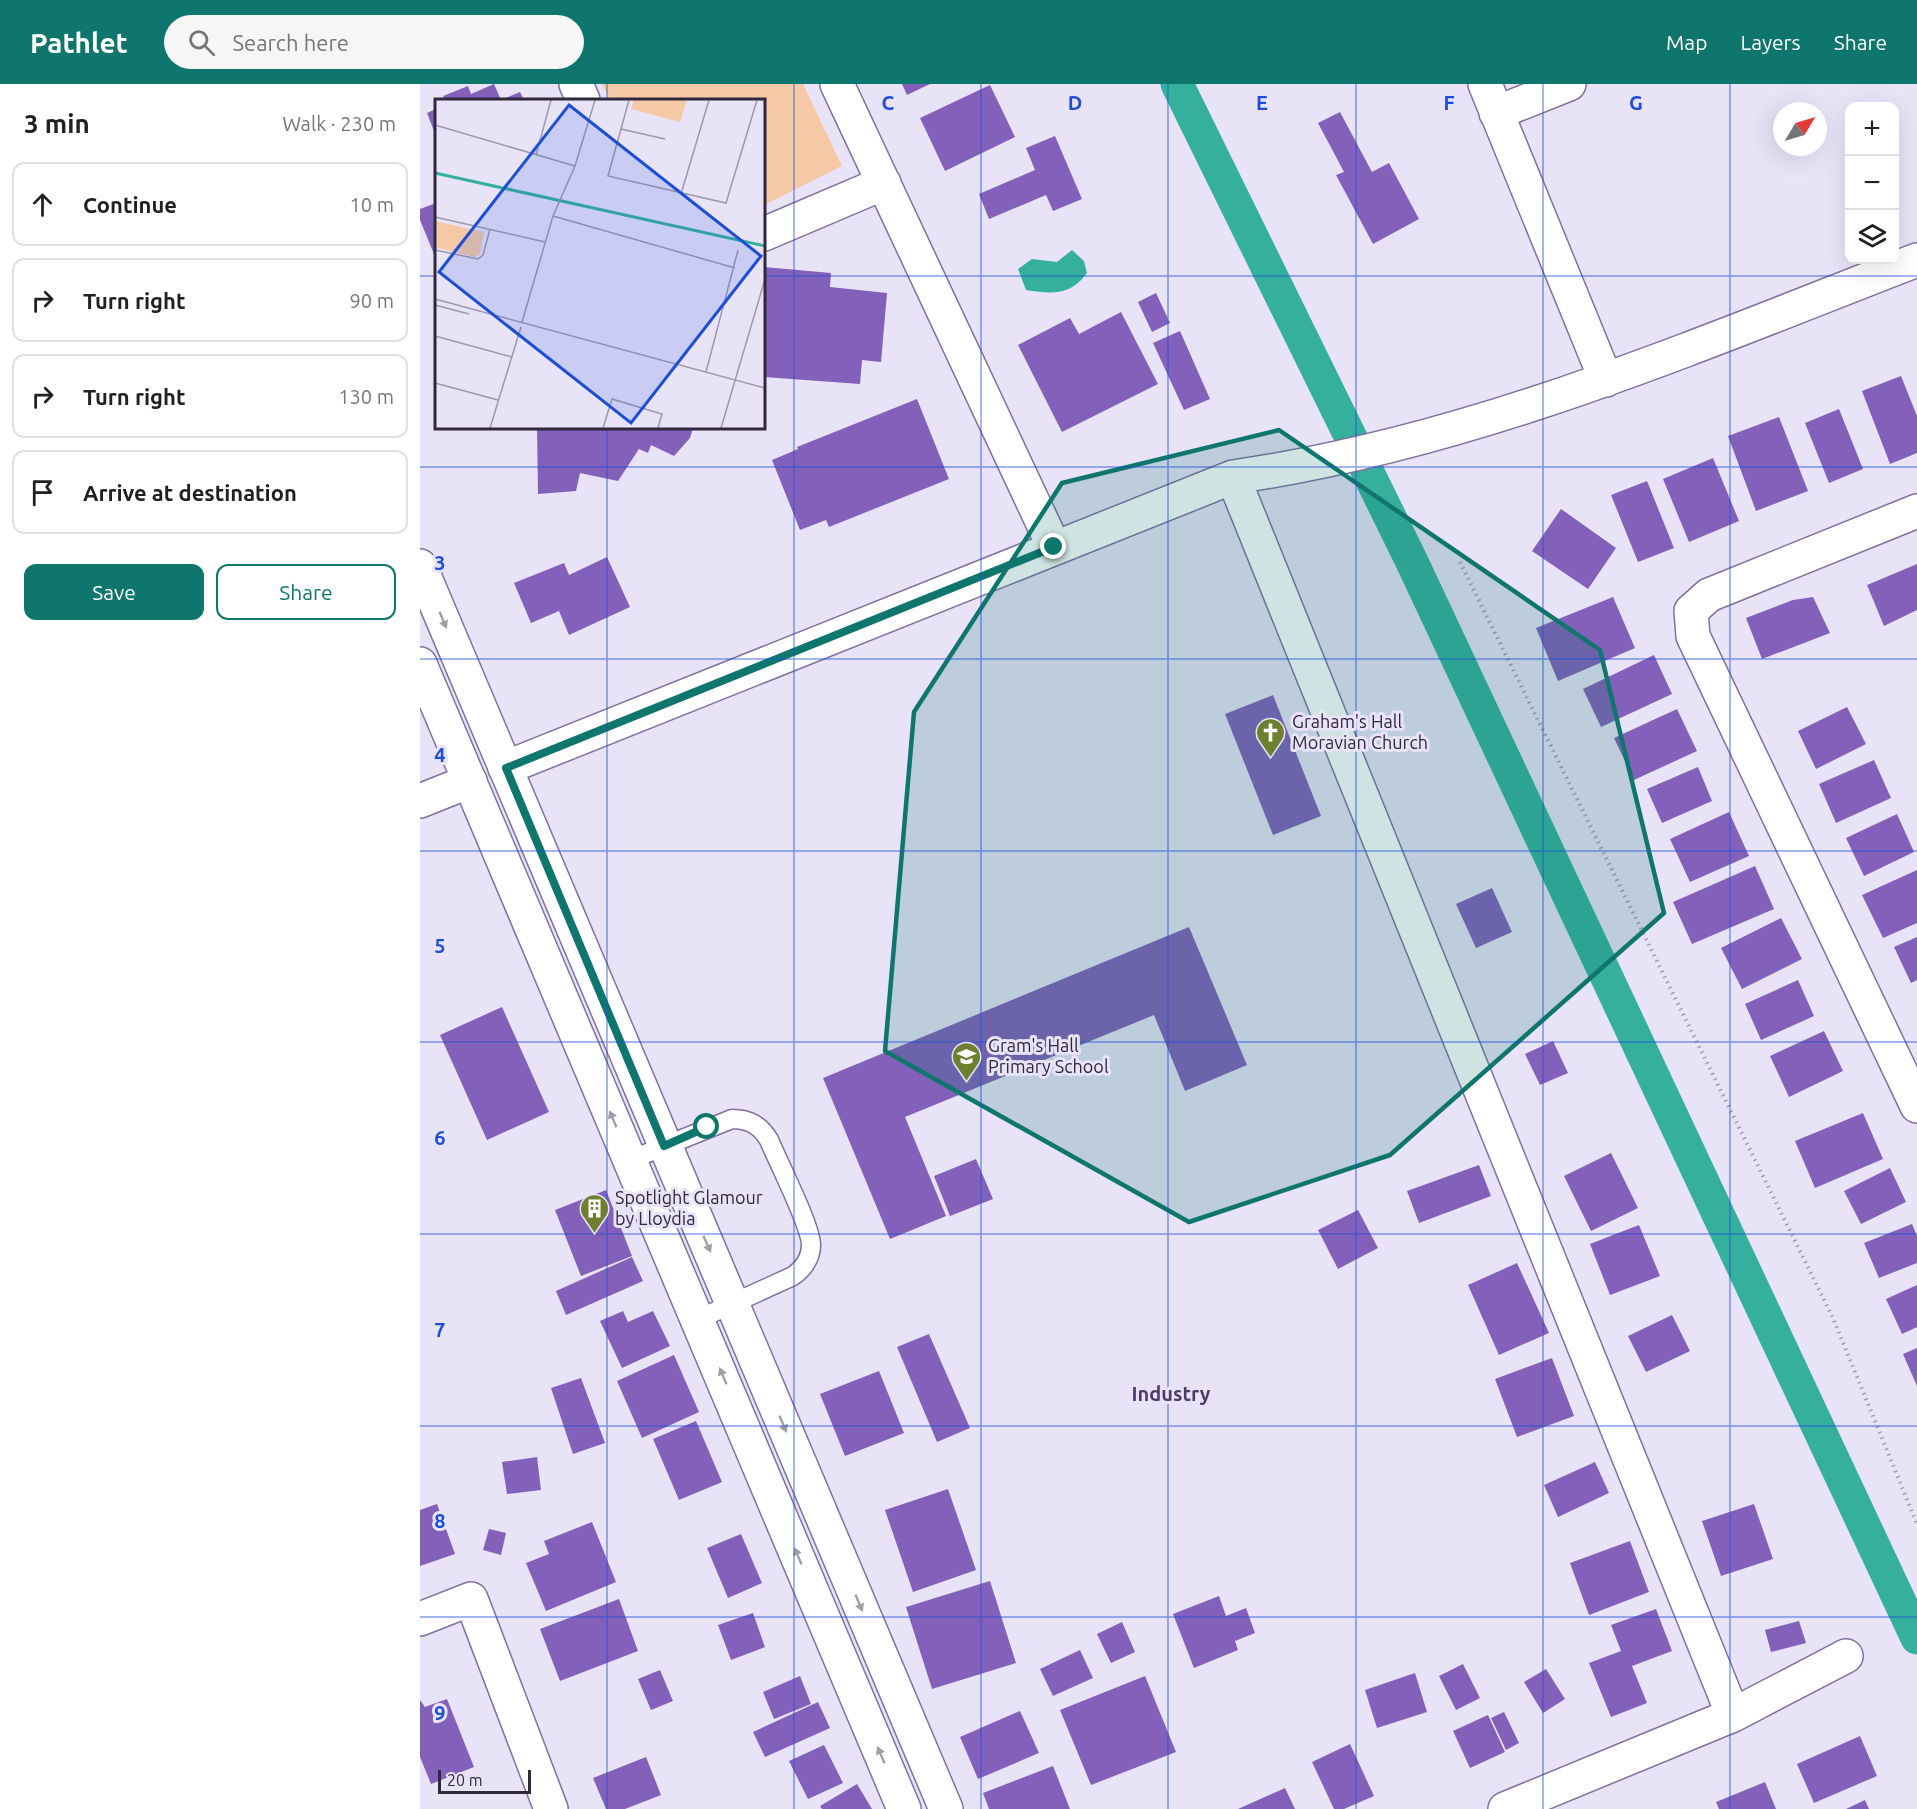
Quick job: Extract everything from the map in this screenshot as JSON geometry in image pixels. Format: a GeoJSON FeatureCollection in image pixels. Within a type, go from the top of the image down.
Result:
{"type":"FeatureCollection","features":[{"type":"Feature","properties":{"kind":"street"},"geometry":{"type":"LineString","coordinates":[[576,84],[583,99]]}},
{"type":"Feature","properties":{"kind":"street"},"geometry":{"type":"LineString","coordinates":[[837,84],[1054,547]]}},
{"type":"Feature","properties":{"kind":"street"},"geometry":{"type":"LineString","coordinates":[[1569,84],[1491,99],[1606,380]]}},
{"type":"Feature","properties":{"kind":"street"},"geometry":{"type":"LineString","coordinates":[[765,234],[884,183]]}},
{"type":"Feature","properties":{"kind":"street"},"geometry":{"type":"LineString","coordinates":[[506,768],[1233,477],[1291,469],[1452,429],[1606,380],[1917,260]]}},
{"type":"Feature","properties":{"kind":"street"},"geometry":{"type":"LineString","coordinates":[[1233,477],[1733,1715]]}},
{"type":"Feature","properties":{"kind":"street"},"geometry":{"type":"LineString","coordinates":[[1915,1098],[1693,636],[1691,611],[1709,595],[1917,511]]}},
{"type":"Feature","properties":{"kind":"street"},"geometry":{"type":"LineString","coordinates":[[420,566],[946,1809]]}},
{"type":"Feature","properties":{"kind":"street"},"geometry":{"type":"LineString","coordinates":[[420,664],[699,1319],[904,1809]]}},
{"type":"Feature","properties":{"kind":"street"},"geometry":{"type":"LineString","coordinates":[[420,801],[470,781]]}},
{"type":"Feature","properties":{"kind":"street"},"geometry":{"type":"LineString","coordinates":[[420,1619],[471,1599],[551,1809]]}},
{"type":"Feature","properties":{"kind":"street"},"geometry":{"type":"LineString","coordinates":[[1505,1809],[1733,1715],[1846,1656]]}},
{"type":"Feature","properties":{"kind":"lane"},"geometry":{"type":"LineString","coordinates":[[630,1160],[732,1119],[750,1121],[764,1132],[810,1235],[811,1250],[805,1264],[793,1276],[699,1319]]}},
{"type":"Feature","properties":{"kind":"path"},"geometry":{"type":"LineString","coordinates":[[1460,562],[1833,1318],[1917,1524]]}},
{"type":"Feature","properties":{"kind":"highlighted area"},"geometry":{"type":"Polygon","coordinates":[[[1279,430],[1600,650],[1664,913],[1390,1155],[1189,1222],[885,1051],[914,712],[1062,483],[1279,430]]]}},
{"type":"Feature","properties":{"kind":"shaded area"},"geometry":{"type":"Polygon","coordinates":[[[602,84],[803,84],[842,166],[765,204],[765,99],[610,99],[602,84]]]}},
{"type":"Feature","properties":{"kind":"shaded area"},"geometry":{"type":"Polygon","coordinates":[[[1072,250],[1084,261],[1087,273],[1081,280],[1060,292],[1026,290],[1018,269],[1032,259],[1057,262],[1072,250]]]}},
{"type":"Feature","properties":{"kind":"building"},"geometry":{"type":"Polygon","coordinates":[[[494,84],[501,99],[444,99],[443,96],[468,86],[471,94],[494,84]]]}},
{"type":"Feature","properties":{"kind":"building"},"geometry":{"type":"Polygon","coordinates":[[[902,84],[930,84],[907,95],[902,84]]]}},
{"type":"Feature","properties":{"kind":"building"},"geometry":{"type":"Polygon","coordinates":[[[990,85],[1015,137],[945,171],[920,118],[990,85]]]}},
{"type":"Feature","properties":{"kind":"building"},"geometry":{"type":"Polygon","coordinates":[[[520,92],[524,99],[503,99],[520,92]]]}},
{"type":"Feature","properties":{"kind":"building"},"geometry":{"type":"Polygon","coordinates":[[[435,109],[435,133],[427,113],[435,109]]]}},
{"type":"Feature","properties":{"kind":"building"},"geometry":{"type":"Polygon","coordinates":[[[1340,112],[1372,172],[1389,163],[1419,219],[1373,244],[1336,175],[1344,172],[1318,123],[1340,112]]]}},
{"type":"Feature","properties":{"kind":"building"},"geometry":{"type":"Polygon","coordinates":[[[1055,136],[1082,199],[1053,211],[1046,195],[989,219],[979,194],[1035,170],[1026,148],[1055,136]]]}},
{"type":"Feature","properties":{"kind":"building"},"geometry":{"type":"Polygon","coordinates":[[[435,203],[435,257],[420,220],[420,209],[435,203]]]}},
{"type":"Feature","properties":{"kind":"building"},"geometry":{"type":"Polygon","coordinates":[[[765,267],[831,273],[830,287],[887,293],[881,362],[862,360],[860,384],[765,377],[765,267]]]}},
{"type":"Feature","properties":{"kind":"building"},"geometry":{"type":"Polygon","coordinates":[[[1156,293],[1170,323],[1152,332],[1138,302],[1156,293]]]}},
{"type":"Feature","properties":{"kind":"building"},"geometry":{"type":"Polygon","coordinates":[[[1121,312],[1158,384],[1062,432],[1018,345],[1070,318],[1079,334],[1121,312]]]}},
{"type":"Feature","properties":{"kind":"building"},"geometry":{"type":"Polygon","coordinates":[[[1180,331],[1210,399],[1184,410],[1153,343],[1180,331]]]}},
{"type":"Feature","properties":{"kind":"building"},"geometry":{"type":"Polygon","coordinates":[[[1901,376],[1917,416],[1917,453],[1890,464],[1862,391],[1901,376]]]}},
{"type":"Feature","properties":{"kind":"building"},"geometry":{"type":"Polygon","coordinates":[[[917,399],[949,479],[829,527],[826,520],[800,530],[772,460],[798,449],[797,447],[917,399]]]}},
{"type":"Feature","properties":{"kind":"building"},"geometry":{"type":"Polygon","coordinates":[[[1839,409],[1863,469],[1829,483],[1805,423],[1839,409]]]}},
{"type":"Feature","properties":{"kind":"building"},"geometry":{"type":"Polygon","coordinates":[[[1779,417],[1808,491],[1756,511],[1728,436],[1779,417]]]}},
{"type":"Feature","properties":{"kind":"building"},"geometry":{"type":"Polygon","coordinates":[[[537,429],[693,429],[690,438],[674,456],[651,445],[648,453],[639,449],[618,481],[580,473],[576,491],[538,494],[537,429]]]}},
{"type":"Feature","properties":{"kind":"building"},"geometry":{"type":"Polygon","coordinates":[[[1713,458],[1739,521],[1689,542],[1663,479],[1713,458]]]}},
{"type":"Feature","properties":{"kind":"building"},"geometry":{"type":"Polygon","coordinates":[[[1647,481],[1674,548],[1638,562],[1611,495],[1647,481]]]}},
{"type":"Feature","properties":{"kind":"building"},"geometry":{"type":"Polygon","coordinates":[[[1561,509],[1616,548],[1588,589],[1532,551],[1561,509]]]}},
{"type":"Feature","properties":{"kind":"building"},"geometry":{"type":"Polygon","coordinates":[[[607,557],[630,607],[569,635],[559,611],[531,623],[514,583],[564,563],[569,575],[607,557]]]}},
{"type":"Feature","properties":{"kind":"building"},"geometry":{"type":"Polygon","coordinates":[[[1917,564],[1917,610],[1884,626],[1867,585],[1917,564]]]}},
{"type":"Feature","properties":{"kind":"building"},"geometry":{"type":"Polygon","coordinates":[[[1613,597],[1635,648],[1558,681],[1536,628],[1613,597]]]}},
{"type":"Feature","properties":{"kind":"building"},"geometry":{"type":"Polygon","coordinates":[[[1813,597],[1830,633],[1762,659],[1746,618],[1793,600],[1813,597]]]}},
{"type":"Feature","properties":{"kind":"building"},"geometry":{"type":"Polygon","coordinates":[[[1654,655],[1672,694],[1601,727],[1583,689],[1654,655]]]}},
{"type":"Feature","properties":{"kind":"building"},"geometry":{"type":"Polygon","coordinates":[[[1273,695],[1321,816],[1273,835],[1225,714],[1273,695]]]}},
{"type":"Feature","properties":{"kind":"building"},"geometry":{"type":"Polygon","coordinates":[[[1847,707],[1866,744],[1816,769],[1798,731],[1847,707]]]}},
{"type":"Feature","properties":{"kind":"building"},"geometry":{"type":"Polygon","coordinates":[[[1677,709],[1697,751],[1634,780],[1614,738],[1677,709]]]}},
{"type":"Feature","properties":{"kind":"building"},"geometry":{"type":"Polygon","coordinates":[[[1874,760],[1891,798],[1836,823],[1819,784],[1874,760]]]}},
{"type":"Feature","properties":{"kind":"building"},"geometry":{"type":"Polygon","coordinates":[[[1698,767],[1712,801],[1662,823],[1647,789],[1698,767]]]}},
{"type":"Feature","properties":{"kind":"building"},"geometry":{"type":"Polygon","coordinates":[[[1729,812],[1749,856],[1690,882],[1670,839],[1729,812]]]}},
{"type":"Feature","properties":{"kind":"building"},"geometry":{"type":"Polygon","coordinates":[[[1897,814],[1914,852],[1864,876],[1846,838],[1897,814]]]}},
{"type":"Feature","properties":{"kind":"building"},"geometry":{"type":"Polygon","coordinates":[[[1755,866],[1774,909],[1692,944],[1673,902],[1755,866]]]}},
{"type":"Feature","properties":{"kind":"building"},"geometry":{"type":"Polygon","coordinates":[[[1917,870],[1917,923],[1883,938],[1862,895],[1917,870]]]}},
{"type":"Feature","properties":{"kind":"building"},"geometry":{"type":"Polygon","coordinates":[[[1492,888],[1512,932],[1476,948],[1456,904],[1492,888]]]}},
{"type":"Feature","properties":{"kind":"building"},"geometry":{"type":"Polygon","coordinates":[[[1781,918],[1802,959],[1742,989],[1721,948],[1781,918]]]}},
{"type":"Feature","properties":{"kind":"building","name":"Gram's Hall Primary School"},"geometry":{"type":"Polygon","coordinates":[[[1189,927],[1247,1065],[1185,1091],[1154,1015],[905,1117],[946,1216],[890,1239],[823,1078],[1189,927]]]}},
{"type":"Feature","properties":{"kind":"building"},"geometry":{"type":"Polygon","coordinates":[[[1917,937],[1917,980],[1911,983],[1894,947],[1917,937]]]}},
{"type":"Feature","properties":{"kind":"building"},"geometry":{"type":"Polygon","coordinates":[[[1798,980],[1814,1016],[1761,1040],[1745,1004],[1798,980]]]}},
{"type":"Feature","properties":{"kind":"building"},"geometry":{"type":"Polygon","coordinates":[[[502,1007],[549,1112],[487,1140],[440,1035],[502,1007]]]}},
{"type":"Feature","properties":{"kind":"building"},"geometry":{"type":"Polygon","coordinates":[[[1824,1031],[1843,1071],[1789,1097],[1770,1056],[1824,1031]]]}},
{"type":"Feature","properties":{"kind":"building"},"geometry":{"type":"Polygon","coordinates":[[[1553,1041],[1568,1073],[1540,1085],[1525,1054],[1553,1041]]]}},
{"type":"Feature","properties":{"kind":"building"},"geometry":{"type":"Polygon","coordinates":[[[1863,1113],[1883,1159],[1815,1188],[1795,1141],[1863,1113]]]}},
{"type":"Feature","properties":{"kind":"building"},"geometry":{"type":"Polygon","coordinates":[[[1611,1153],[1638,1208],[1591,1231],[1564,1176],[1611,1153]]]}},
{"type":"Feature","properties":{"kind":"building"},"geometry":{"type":"Polygon","coordinates":[[[976,1159],[993,1199],[950,1216],[934,1176],[976,1159]]]}},
{"type":"Feature","properties":{"kind":"building"},"geometry":{"type":"Polygon","coordinates":[[[1479,1165],[1491,1196],[1419,1223],[1407,1191],[1479,1165]]]}},
{"type":"Feature","properties":{"kind":"building"},"geometry":{"type":"Polygon","coordinates":[[[1890,1168],[1906,1202],[1861,1224],[1844,1191],[1890,1168]]]}},
{"type":"Feature","properties":{"kind":"building","name":"Spotlight Glamour by Lloydia"},"geometry":{"type":"Polygon","coordinates":[[[606,1190],[632,1256],[581,1276],[555,1210],[606,1190]]]}},
{"type":"Feature","properties":{"kind":"building"},"geometry":{"type":"Polygon","coordinates":[[[1358,1210],[1378,1248],[1338,1269],[1318,1230],[1358,1210]]]}},
{"type":"Feature","properties":{"kind":"building"},"geometry":{"type":"Polygon","coordinates":[[[1912,1224],[1917,1236],[1917,1263],[1879,1278],[1864,1243],[1912,1224]]]}},
{"type":"Feature","properties":{"kind":"building"},"geometry":{"type":"Polygon","coordinates":[[[1639,1225],[1660,1276],[1610,1295],[1590,1244],[1639,1225]]]}},
{"type":"Feature","properties":{"kind":"building"},"geometry":{"type":"Polygon","coordinates":[[[632,1257],[643,1281],[566,1315],[556,1291],[632,1257]]]}},
{"type":"Feature","properties":{"kind":"building"},"geometry":{"type":"Polygon","coordinates":[[[1517,1263],[1549,1333],[1499,1355],[1468,1285],[1517,1263]]]}},
{"type":"Feature","properties":{"kind":"building"},"geometry":{"type":"Polygon","coordinates":[[[1917,1285],[1917,1327],[1902,1334],[1886,1299],[1917,1285]]]}},
{"type":"Feature","properties":{"kind":"building"},"geometry":{"type":"Polygon","coordinates":[[[623,1311],[628,1322],[653,1311],[670,1346],[622,1368],[600,1321],[623,1311]]]}},
{"type":"Feature","properties":{"kind":"building"},"geometry":{"type":"Polygon","coordinates":[[[1672,1315],[1690,1351],[1646,1372],[1628,1336],[1672,1315]]]}},
{"type":"Feature","properties":{"kind":"building"},"geometry":{"type":"Polygon","coordinates":[[[929,1334],[970,1428],[937,1442],[897,1347],[929,1334]]]}},
{"type":"Feature","properties":{"kind":"building"},"geometry":{"type":"Polygon","coordinates":[[[1917,1348],[1917,1386],[1903,1354],[1917,1348]]]}},
{"type":"Feature","properties":{"kind":"building"},"geometry":{"type":"Polygon","coordinates":[[[674,1355],[699,1412],[642,1438],[617,1381],[674,1355]]]}},
{"type":"Feature","properties":{"kind":"building"},"geometry":{"type":"Polygon","coordinates":[[[1552,1358],[1574,1416],[1517,1437],[1495,1379],[1552,1358]]]}},
{"type":"Feature","properties":{"kind":"building"},"geometry":{"type":"Polygon","coordinates":[[[879,1371],[904,1433],[845,1456],[820,1394],[879,1371]]]}},
{"type":"Feature","properties":{"kind":"building"},"geometry":{"type":"Polygon","coordinates":[[[581,1378],[605,1443],[573,1454],[551,1388],[581,1378]]]}},
{"type":"Feature","properties":{"kind":"building"},"geometry":{"type":"Polygon","coordinates":[[[696,1421],[722,1482],[679,1500],[653,1439],[696,1421]]]}},
{"type":"Feature","properties":{"kind":"building"},"geometry":{"type":"Polygon","coordinates":[[[537,1457],[541,1490],[507,1494],[502,1462],[537,1457]]]}},
{"type":"Feature","properties":{"kind":"building"},"geometry":{"type":"Polygon","coordinates":[[[1595,1462],[1609,1493],[1558,1517],[1544,1485],[1595,1462]]]}},
{"type":"Feature","properties":{"kind":"building"},"geometry":{"type":"Polygon","coordinates":[[[948,1489],[976,1570],[913,1592],[885,1510],[948,1489]]]}},
{"type":"Feature","properties":{"kind":"building"},"geometry":{"type":"Polygon","coordinates":[[[437,1504],[455,1554],[420,1566],[420,1510],[437,1504]]]}},
{"type":"Feature","properties":{"kind":"building"},"geometry":{"type":"Polygon","coordinates":[[[1754,1504],[1773,1559],[1721,1576],[1702,1521],[1754,1504]]]}},
{"type":"Feature","properties":{"kind":"building"},"geometry":{"type":"Polygon","coordinates":[[[592,1522],[616,1582],[546,1611],[526,1563],[549,1554],[544,1541],[592,1522]]]}},
{"type":"Feature","properties":{"kind":"building"},"geometry":{"type":"Polygon","coordinates":[[[489,1529],[506,1533],[501,1555],[483,1550],[489,1529]]]}},
{"type":"Feature","properties":{"kind":"building"},"geometry":{"type":"Polygon","coordinates":[[[741,1534],[762,1583],[728,1598],[707,1548],[741,1534]]]}},
{"type":"Feature","properties":{"kind":"building"},"geometry":{"type":"Polygon","coordinates":[[[1630,1541],[1649,1592],[1589,1615],[1570,1563],[1630,1541]]]}},
{"type":"Feature","properties":{"kind":"building"},"geometry":{"type":"Polygon","coordinates":[[[990,1581],[1016,1663],[932,1689],[906,1607],[990,1581]]]}},
{"type":"Feature","properties":{"kind":"building"},"geometry":{"type":"Polygon","coordinates":[[[1219,1596],[1226,1616],[1246,1608],[1255,1633],[1235,1641],[1238,1650],[1194,1668],[1173,1614],[1219,1596]]]}},
{"type":"Feature","properties":{"kind":"building"},"geometry":{"type":"Polygon","coordinates":[[[619,1599],[638,1651],[560,1681],[540,1629],[619,1599]]]}},
{"type":"Feature","properties":{"kind":"building"},"geometry":{"type":"Polygon","coordinates":[[[1656,1609],[1672,1651],[1632,1666],[1647,1703],[1611,1717],[1589,1663],[1621,1651],[1611,1625],[1656,1609]]]}},
{"type":"Feature","properties":{"kind":"building"},"geometry":{"type":"Polygon","coordinates":[[[753,1613],[765,1647],[731,1660],[718,1625],[753,1613]]]}},
{"type":"Feature","properties":{"kind":"building"},"geometry":{"type":"Polygon","coordinates":[[[1799,1621],[1806,1643],[1771,1652],[1765,1630],[1799,1621]]]}},
{"type":"Feature","properties":{"kind":"building"},"geometry":{"type":"Polygon","coordinates":[[[1122,1622],[1135,1652],[1111,1663],[1097,1634],[1122,1622]]]}},
{"type":"Feature","properties":{"kind":"building"},"geometry":{"type":"Polygon","coordinates":[[[1080,1650],[1093,1678],[1053,1696],[1040,1669],[1080,1650]]]}},
{"type":"Feature","properties":{"kind":"building"},"geometry":{"type":"Polygon","coordinates":[[[1463,1664],[1480,1698],[1456,1710],[1439,1676],[1463,1664]]]}},
{"type":"Feature","properties":{"kind":"building"},"geometry":{"type":"Polygon","coordinates":[[[1546,1669],[1565,1699],[1543,1713],[1524,1682],[1546,1669]]]}},
{"type":"Feature","properties":{"kind":"building"},"geometry":{"type":"Polygon","coordinates":[[[660,1670],[673,1701],[651,1710],[638,1679],[660,1670]]]}},
{"type":"Feature","properties":{"kind":"building"},"geometry":{"type":"Polygon","coordinates":[[[1415,1673],[1427,1712],[1377,1728],[1365,1690],[1415,1673]]]}},
{"type":"Feature","properties":{"kind":"building"},"geometry":{"type":"Polygon","coordinates":[[[800,1676],[811,1704],[774,1719],[763,1692],[800,1676]]]}},
{"type":"Feature","properties":{"kind":"building"},"geometry":{"type":"Polygon","coordinates":[[[1145,1676],[1176,1752],[1091,1785],[1060,1710],[1145,1676]]]}},
{"type":"Feature","properties":{"kind":"building"},"geometry":{"type":"Polygon","coordinates":[[[447,1699],[474,1767],[431,1784],[420,1757],[420,1700],[425,1707],[447,1699]]]}},
{"type":"Feature","properties":{"kind":"building"},"geometry":{"type":"Polygon","coordinates":[[[818,1702],[830,1728],[765,1757],[753,1732],[818,1702]]]}},
{"type":"Feature","properties":{"kind":"building"},"geometry":{"type":"Polygon","coordinates":[[[1020,1711],[1039,1753],[978,1779],[960,1737],[1020,1711]]]}},
{"type":"Feature","properties":{"kind":"building"},"geometry":{"type":"Polygon","coordinates":[[[1504,1712],[1519,1743],[1506,1750],[1491,1718],[1504,1712]]]}},
{"type":"Feature","properties":{"kind":"building"},"geometry":{"type":"Polygon","coordinates":[[[1488,1715],[1505,1752],[1470,1768],[1453,1731],[1488,1715]]]}},
{"type":"Feature","properties":{"kind":"building"},"geometry":{"type":"Polygon","coordinates":[[[1860,1736],[1877,1776],[1814,1803],[1797,1764],[1860,1736]]]}},
{"type":"Feature","properties":{"kind":"building"},"geometry":{"type":"Polygon","coordinates":[[[1350,1744],[1374,1796],[1344,1809],[1334,1809],[1312,1762],[1350,1744]]]}},
{"type":"Feature","properties":{"kind":"building"},"geometry":{"type":"Polygon","coordinates":[[[824,1745],[843,1783],[808,1799],[789,1761],[824,1745]]]}},
{"type":"Feature","properties":{"kind":"building"},"geometry":{"type":"Polygon","coordinates":[[[646,1757],[661,1795],[625,1809],[606,1809],[593,1778],[646,1757]]]}},
{"type":"Feature","properties":{"kind":"building"},"geometry":{"type":"Polygon","coordinates":[[[1053,1766],[1070,1809],[989,1809],[983,1793],[1053,1766]]]}},
{"type":"Feature","properties":{"kind":"building"},"geometry":{"type":"Polygon","coordinates":[[[1765,1782],[1776,1809],[1719,1809],[1716,1802],[1765,1782]]]}},
{"type":"Feature","properties":{"kind":"building"},"geometry":{"type":"Polygon","coordinates":[[[857,1784],[872,1809],[822,1809],[820,1806],[857,1784]]]}},
{"type":"Feature","properties":{"kind":"building"},"geometry":{"type":"Polygon","coordinates":[[[1285,1788],[1295,1809],[1238,1809],[1285,1788]]]}},
{"type":"Feature","properties":{"kind":"building"},"geometry":{"type":"Polygon","coordinates":[[[1865,1800],[1869,1809],[1846,1809],[1865,1800]]]}},
{"type":"Feature","properties":{"kind":"waterway"},"geometry":{"type":"LineString","coordinates":[[1177,84],[1412,562],[1917,1638]]}},
{"type":"Feature","properties":{"kind":"place","name":"Graham's Hall Moravian Church"},"geometry":{"type":"Point","coordinates":[1271,758]}},
{"type":"Feature","properties":{"kind":"place","name":"Gram's Hall Primary School"},"geometry":{"type":"Point","coordinates":[967,1082]}},
{"type":"Feature","properties":{"kind":"place","name":"Spotlight Glamour by Lloydia"},"geometry":{"type":"Point","coordinates":[594,1234]}},
{"type":"Feature","properties":{"kind":"district","name":"Industry"},"geometry":{"type":"Point","coordinates":[1171,1394]}},
{"type":"Feature","properties":{"kind":"route"},"geometry":{"type":"LineString","coordinates":[[707,1127],[664,1146],[506,768],[1054,547]]}}]}
